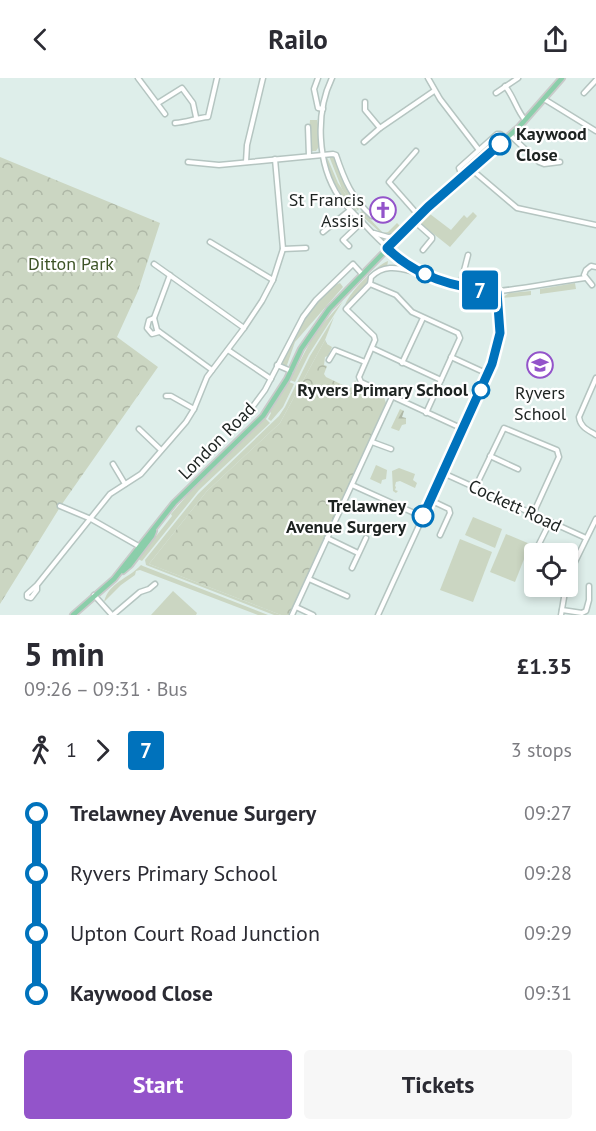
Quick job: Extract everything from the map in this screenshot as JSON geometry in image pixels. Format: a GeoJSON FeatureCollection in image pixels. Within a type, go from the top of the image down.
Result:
{"type":"FeatureCollection","features":[{"type":"Feature","properties":{"kind":"main road","name":"London Road"},"geometry":{"type":"LineString","coordinates":[[94,595],[130,565],[152,536],[154,528],[174,503],[262,416],[275,399],[314,328],[362,274],[470,168],[508,137],[562,78]]}},
{"type":"Feature","properties":{"kind":"main road"},"geometry":{"type":"LineString","coordinates":[[73,615],[94,595]]}},
{"type":"Feature","properties":{"kind":"street"},"geometry":{"type":"LineString","coordinates":[[138,78],[165,114]]}},
{"type":"Feature","properties":{"kind":"street"},"geometry":{"type":"LineString","coordinates":[[175,123],[191,122],[196,117],[208,117],[217,78]]}},
{"type":"Feature","properties":{"kind":"street"},"geometry":{"type":"LineString","coordinates":[[246,162],[247,145],[263,78]]}},
{"type":"Feature","properties":{"kind":"street"},"geometry":{"type":"LineString","coordinates":[[318,78],[314,89],[318,108],[323,109]]}},
{"type":"Feature","properties":{"kind":"street"},"geometry":{"type":"LineString","coordinates":[[332,78],[323,109],[320,132],[328,172],[338,196],[399,259],[434,278],[460,286],[497,292],[585,278],[589,279],[592,285]]}},
{"type":"Feature","properties":{"kind":"street"},"geometry":{"type":"LineString","coordinates":[[428,78],[434,91],[479,150]]}},
{"type":"Feature","properties":{"kind":"street"},"geometry":{"type":"LineString","coordinates":[[496,93],[516,78]]}},
{"type":"Feature","properties":{"kind":"street"},"geometry":{"type":"LineString","coordinates":[[584,93],[596,80]]}},
{"type":"Feature","properties":{"kind":"street"},"geometry":{"type":"LineString","coordinates":[[505,86],[512,94],[518,111],[525,120]]}},
{"type":"Feature","properties":{"kind":"street"},"geometry":{"type":"LineString","coordinates":[[158,103],[182,88],[193,103],[196,117]]}},
{"type":"Feature","properties":{"kind":"street"},"geometry":{"type":"LineString","coordinates":[[364,142],[380,128],[434,91]]}},
{"type":"Feature","properties":{"kind":"street"},"geometry":{"type":"LineString","coordinates":[[544,99],[596,131]]}},
{"type":"Feature","properties":{"kind":"street"},"geometry":{"type":"LineString","coordinates":[[365,102],[365,110],[380,128]]}},
{"type":"Feature","properties":{"kind":"street"},"geometry":{"type":"LineString","coordinates":[[308,126],[309,156]]}},
{"type":"Feature","properties":{"kind":"street"},"geometry":{"type":"LineString","coordinates":[[462,176],[459,168],[497,134],[508,137],[539,162],[544,164],[560,162]]}},
{"type":"Feature","properties":{"kind":"street"},"geometry":{"type":"LineString","coordinates":[[416,151],[388,182],[419,216]]}},
{"type":"Feature","properties":{"kind":"street"},"geometry":{"type":"LineString","coordinates":[[188,162],[219,165],[336,155],[346,184],[363,208],[372,216]]}},
{"type":"Feature","properties":{"kind":"street"},"geometry":{"type":"LineString","coordinates":[[37,585],[110,494],[141,474],[186,422],[207,377],[262,302],[273,280],[283,249],[275,159]]}},
{"type":"Feature","properties":{"kind":"street"},"geometry":{"type":"LineString","coordinates":[[470,168],[517,208],[596,225]]}},
{"type":"Feature","properties":{"kind":"street"},"geometry":{"type":"LineString","coordinates":[[355,215],[363,208]]}},
{"type":"Feature","properties":{"kind":"street"},"geometry":{"type":"LineString","coordinates":[[323,232],[350,210]]}},
{"type":"Feature","properties":{"kind":"street"},"geometry":{"type":"LineString","coordinates":[[414,221],[432,237],[423,250]]}},
{"type":"Feature","properties":{"kind":"street"},"geometry":{"type":"LineString","coordinates":[[349,246],[343,240],[362,222]]}},
{"type":"Feature","properties":{"kind":"street"},"geometry":{"type":"LineString","coordinates":[[370,231],[388,237],[399,236]]}},
{"type":"Feature","properties":{"kind":"street"},"geometry":{"type":"LineString","coordinates":[[210,242],[273,280]]}},
{"type":"Feature","properties":{"kind":"street"},"geometry":{"type":"LineString","coordinates":[[283,249],[306,248]]}},
{"type":"Feature","properties":{"kind":"street"},"geometry":{"type":"LineString","coordinates":[[460,286],[468,255]]}},
{"type":"Feature","properties":{"kind":"street"},"geometry":{"type":"LineString","coordinates":[[154,264],[244,328]]}},
{"type":"Feature","properties":{"kind":"street","name":"London Road"},"geometry":{"type":"LineString","coordinates":[[248,413],[271,380],[303,317],[316,300],[353,264],[362,274]]}},
{"type":"Feature","properties":{"kind":"street"},"geometry":{"type":"LineString","coordinates":[[585,278],[586,270],[591,266],[596,267]]}},
{"type":"Feature","properties":{"kind":"street"},"geometry":{"type":"LineString","coordinates":[[413,267],[411,271],[390,267],[379,270],[371,277],[370,284],[346,309],[374,336],[375,340],[359,377],[361,382],[463,429]]}},
{"type":"Feature","properties":{"kind":"street"},"geometry":{"type":"LineString","coordinates":[[170,275],[154,318],[159,332],[212,370]]}},
{"type":"Feature","properties":{"kind":"street"},"geometry":{"type":"LineString","coordinates":[[370,284],[396,295],[412,312],[458,333],[460,338],[426,412]]}},
{"type":"Feature","properties":{"kind":"street"},"geometry":{"type":"LineString","coordinates":[[378,615],[488,374],[500,333],[497,292]]}},
{"type":"Feature","properties":{"kind":"street"},"geometry":{"type":"LineString","coordinates":[[154,318],[149,320],[147,328],[152,334],[159,332]]}},
{"type":"Feature","properties":{"kind":"street"},"geometry":{"type":"LineString","coordinates":[[402,363],[423,318]]}},
{"type":"Feature","properties":{"kind":"street"},"geometry":{"type":"LineString","coordinates":[[372,348],[441,380]]}},
{"type":"Feature","properties":{"kind":"street"},"geometry":{"type":"LineString","coordinates":[[228,350],[271,380]]}},
{"type":"Feature","properties":{"kind":"street"},"geometry":{"type":"LineString","coordinates":[[329,360],[335,350],[365,362]]}},
{"type":"Feature","properties":{"kind":"street"},"geometry":{"type":"LineString","coordinates":[[451,357],[488,374]]}},
{"type":"Feature","properties":{"kind":"street"},"geometry":{"type":"LineString","coordinates":[[278,365],[291,370]]}},
{"type":"Feature","properties":{"kind":"street"},"geometry":{"type":"LineString","coordinates":[[596,378],[579,417],[580,423],[596,435]]}},
{"type":"Feature","properties":{"kind":"street"},"geometry":{"type":"LineString","coordinates":[[166,396],[171,396],[194,409]]}},
{"type":"Feature","properties":{"kind":"street"},"geometry":{"type":"LineString","coordinates":[[292,615],[392,397]]}},
{"type":"Feature","properties":{"kind":"street"},"geometry":{"type":"LineString","coordinates":[[475,488],[504,428],[557,450],[559,453],[533,514]]}},
{"type":"Feature","properties":{"kind":"street"},"geometry":{"type":"LineString","coordinates":[[139,429],[161,450]]}},
{"type":"Feature","properties":{"kind":"street"},"geometry":{"type":"LineString","coordinates":[[372,441],[391,449]]}},
{"type":"Feature","properties":{"kind":"street"},"geometry":{"type":"LineString","coordinates":[[490,456],[518,469]]}},
{"type":"Feature","properties":{"kind":"street"},"geometry":{"type":"LineString","coordinates":[[113,464],[125,484]]}},
{"type":"Feature","properties":{"kind":"street","name":"Cockett Road"},"geometry":{"type":"LineString","coordinates":[[443,473],[586,538]]}},
{"type":"Feature","properties":{"kind":"street"},"geometry":{"type":"LineString","coordinates":[[352,485],[423,517]]}},
{"type":"Feature","properties":{"kind":"street"},"geometry":{"type":"LineString","coordinates":[[430,500],[448,509],[450,513],[440,535]]}},
{"type":"Feature","properties":{"kind":"street"},"geometry":{"type":"LineString","coordinates":[[60,506],[91,519],[142,547]]}},
{"type":"Feature","properties":{"kind":"street"},"geometry":{"type":"LineString","coordinates":[[578,555],[596,520]]}},
{"type":"Feature","properties":{"kind":"street"},"geometry":{"type":"LineString","coordinates":[[540,543],[550,522]]}},
{"type":"Feature","properties":{"kind":"street"},"geometry":{"type":"LineString","coordinates":[[327,538],[358,553]]}},
{"type":"Feature","properties":{"kind":"street"},"geometry":{"type":"LineString","coordinates":[[352,568],[366,538]]}},
{"type":"Feature","properties":{"kind":"street"},"geometry":{"type":"LineString","coordinates":[[309,579],[347,596]]}},
{"type":"Feature","properties":{"kind":"street"},"geometry":{"type":"LineString","coordinates":[[94,595],[113,615],[140,592],[155,584]]}},
{"type":"Feature","properties":{"kind":"street"},"geometry":{"type":"LineString","coordinates":[[562,609],[582,613],[586,611],[589,586]]}},
{"type":"Feature","properties":{"kind":"street"},"geometry":{"type":"LineString","coordinates":[[561,615],[564,597]]}},
{"type":"Feature","properties":{"kind":"street"},"geometry":{"type":"LineString","coordinates":[[296,607],[313,615]]}},
{"type":"Feature","properties":{"kind":"green space"},"geometry":{"type":"Polygon","coordinates":[[[318,118],[318,148],[316,151],[311,151],[310,120],[317,120],[317,125],[318,118]]]}},
{"type":"Feature","properties":{"kind":"green space"},"geometry":{"type":"Polygon","coordinates":[[[329,156],[335,157],[360,205],[358,211],[342,189],[329,156]]]}},
{"type":"Feature","properties":{"kind":"green space","name":"Ditton Park"},"geometry":{"type":"Polygon","coordinates":[[[0,157],[160,223],[138,291],[117,337],[158,367],[62,504],[0,604],[0,157]]]}},
{"type":"Feature","properties":{"kind":"green space"},"geometry":{"type":"Polygon","coordinates":[[[327,157],[338,183],[357,211],[354,211],[336,186],[327,157]]]}},
{"type":"Feature","properties":{"kind":"green space"},"geometry":{"type":"Polygon","coordinates":[[[363,210],[372,217],[370,219],[383,233],[388,232],[397,223],[401,227],[393,234],[381,233],[361,215],[363,210]]]}},
{"type":"Feature","properties":{"kind":"green space"},"geometry":{"type":"Polygon","coordinates":[[[473,212],[477,216],[450,247],[420,223],[430,214],[451,230],[464,215],[467,218],[473,212]]]}},
{"type":"Feature","properties":{"kind":"green space"},"geometry":{"type":"Polygon","coordinates":[[[388,261],[387,267],[382,268],[345,306],[351,294],[363,280],[388,261]]]}},
{"type":"Feature","properties":{"kind":"green space"},"geometry":{"type":"Polygon","coordinates":[[[340,283],[343,287],[295,342],[287,365],[283,365],[281,360],[315,305],[332,287],[340,283]]]}},
{"type":"Feature","properties":{"kind":"green space"},"geometry":{"type":"Polygon","coordinates":[[[575,283],[576,289],[540,294],[540,289],[575,283]]]}},
{"type":"Feature","properties":{"kind":"green space"},"geometry":{"type":"Polygon","coordinates":[[[531,291],[531,295],[502,298],[509,293],[531,291]]]}},
{"type":"Feature","properties":{"kind":"green space"},"geometry":{"type":"Polygon","coordinates":[[[343,301],[309,354],[295,382],[290,380],[315,333],[343,301]]]}},
{"type":"Feature","properties":{"kind":"green space"},"geometry":{"type":"Polygon","coordinates":[[[334,317],[325,340],[280,423],[207,491],[149,564],[281,615],[274,615],[146,565],[145,560],[198,494],[279,416],[310,356],[334,317]]]}},
{"type":"Feature","properties":{"kind":"green space"},"geometry":{"type":"Polygon","coordinates":[[[325,340],[332,347],[328,356],[325,357],[324,365],[327,366],[324,374],[326,377],[349,388],[353,387],[355,380],[358,385],[384,397],[386,403],[290,615],[281,615],[149,564],[207,491],[280,423],[325,340]]]}},
{"type":"Feature","properties":{"kind":"green space"},"geometry":{"type":"Polygon","coordinates":[[[289,382],[294,384],[283,407],[271,421],[268,419],[270,412],[289,382]]]}},
{"type":"Feature","properties":{"kind":"green space"},"geometry":{"type":"Polygon","coordinates":[[[400,409],[404,411],[402,417],[406,418],[406,424],[402,425],[399,431],[391,428],[400,409]]]}},
{"type":"Feature","properties":{"kind":"green space"},"geometry":{"type":"Polygon","coordinates":[[[265,418],[270,423],[199,490],[142,561],[138,559],[196,485],[265,418]]]}},
{"type":"Feature","properties":{"kind":"green space"},"geometry":{"type":"Polygon","coordinates":[[[376,465],[387,470],[386,479],[382,480],[381,484],[370,479],[376,465]]]}},
{"type":"Feature","properties":{"kind":"green space"},"geometry":{"type":"Polygon","coordinates":[[[399,468],[415,474],[413,480],[417,483],[415,488],[400,481],[396,482],[395,486],[395,490],[398,491],[396,493],[393,491],[392,471],[399,468]]]}},
{"type":"Feature","properties":{"kind":"green space"},"geometry":{"type":"Polygon","coordinates":[[[473,517],[502,529],[495,548],[465,535],[473,517]]]}},
{"type":"Feature","properties":{"kind":"green space"},"geometry":{"type":"Polygon","coordinates":[[[506,534],[528,543],[524,543],[524,559],[515,582],[490,572],[506,534]]]}},
{"type":"Feature","properties":{"kind":"green space"},"geometry":{"type":"Polygon","coordinates":[[[460,539],[492,552],[473,602],[440,590],[460,539]]]}},
{"type":"Feature","properties":{"kind":"green space"},"geometry":{"type":"Polygon","coordinates":[[[141,565],[268,615],[258,615],[140,570],[136,571],[135,575],[104,602],[106,595],[114,585],[141,565]]]}},
{"type":"Feature","properties":{"kind":"green space"},"geometry":{"type":"Polygon","coordinates":[[[173,591],[197,613],[196,615],[151,615],[173,591]]]}},
{"type":"Feature","properties":{"kind":"bus line","name":"7"},"geometry":{"type":"LineString","coordinates":[[423,516],[492,364],[500,333],[499,300],[494,290],[480,290],[434,278],[404,262],[387,248],[470,168],[500,144]]}},
{"type":"Feature","properties":{"kind":"place","name":"Kaywood Close"},"geometry":{"type":"Point","coordinates":[500,144]}},
{"type":"Feature","properties":{"kind":"place","name":"St Francis Assisi"},"geometry":{"type":"Point","coordinates":[383,210]}},
{"type":"Feature","properties":{"kind":"place","name":"Ryvers School"},"geometry":{"type":"Point","coordinates":[540,365]}},
{"type":"Feature","properties":{"kind":"place","name":"Ryvers Primary School"},"geometry":{"type":"Point","coordinates":[481,390]}},
{"type":"Feature","properties":{"kind":"place","name":"Trelawney Avenue Surgery"},"geometry":{"type":"Point","coordinates":[423,516]}}]}
